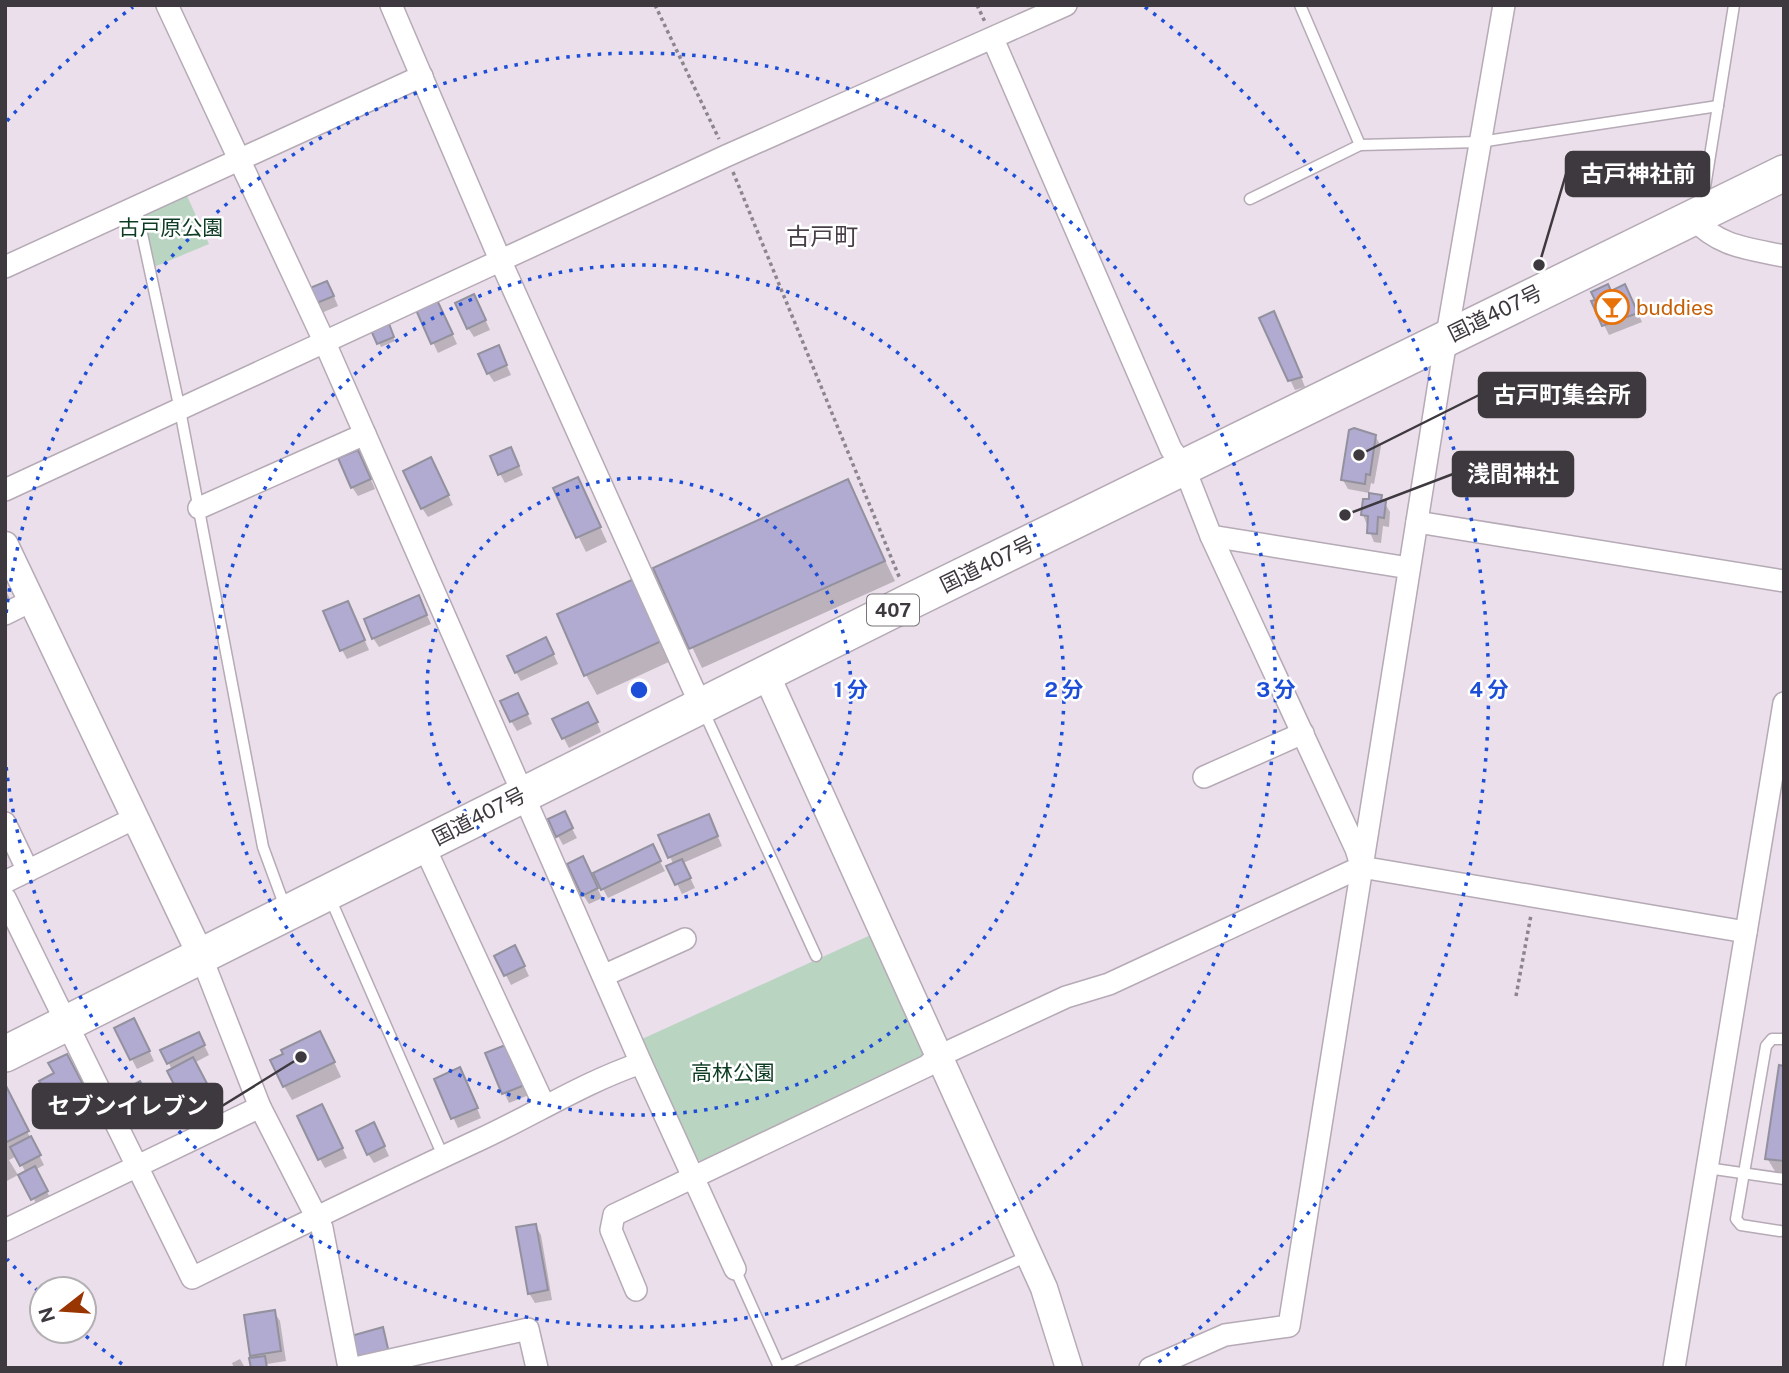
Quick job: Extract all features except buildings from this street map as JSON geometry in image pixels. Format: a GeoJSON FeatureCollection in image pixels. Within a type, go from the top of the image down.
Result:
{"type":"FeatureCollection","features":[{"type":"Feature","properties":{"kind":"highway","name":"国道407号"},"geometry":{"type":"LineString","coordinates":[[5,1054],[523,793],[1449,335],[1784,173]]}},
{"type":"Feature","properties":{"kind":"street"},"geometry":{"type":"LineString","coordinates":[[167,5],[325,343],[605,975],[691,1176],[736,1269]]}},
{"type":"Feature","properties":{"kind":"street"},"geometry":{"type":"LineString","coordinates":[[391,5],[501,262],[701,706]]}},
{"type":"Feature","properties":{"kind":"street"},"geometry":{"type":"LineString","coordinates":[[5,490],[726,156],[1066,5]]}},
{"type":"Feature","properties":{"kind":"street"},"geometry":{"type":"LineString","coordinates":[[1150,1368],[1225,1335],[1289,1326],[1409,568],[1504,5]]}},
{"type":"Feature","properties":{"kind":"street"},"geometry":{"type":"LineString","coordinates":[[993,39],[1171,449],[1184,467],[1211,536],[1362,867]]}},
{"type":"Feature","properties":{"kind":"street"},"geometry":{"type":"LineString","coordinates":[[5,267],[422,76]]}},
{"type":"Feature","properties":{"kind":"street"},"geometry":{"type":"LineString","coordinates":[[1696,215],[1705,231],[1729,245],[1784,256]]}},
{"type":"Feature","properties":{"kind":"street"},"geometry":{"type":"LineString","coordinates":[[199,508],[365,434]]}},
{"type":"Feature","properties":{"kind":"street"},"geometry":{"type":"LineString","coordinates":[[1417,522],[1784,581]]}},
{"type":"Feature","properties":{"kind":"street"},"geometry":{"type":"LineString","coordinates":[[1211,536],[1409,568]]}},
{"type":"Feature","properties":{"kind":"street"},"geometry":{"type":"LineString","coordinates":[[5,545],[201,956],[260,1107],[322,1228],[349,1368]]}},
{"type":"Feature","properties":{"kind":"street"},"geometry":{"type":"LineString","coordinates":[[5,614],[32,601]]}},
{"type":"Feature","properties":{"kind":"street"},"geometry":{"type":"LineString","coordinates":[[766,674],[1048,1299],[1069,1368]]}},
{"type":"Feature","properties":{"kind":"street"},"geometry":{"type":"LineString","coordinates":[[1674,1368],[1784,703]]}},
{"type":"Feature","properties":{"kind":"street"},"geometry":{"type":"LineString","coordinates":[[1205,777],[1303,733]]}},
{"type":"Feature","properties":{"kind":"street"},"geometry":{"type":"LineString","coordinates":[[5,882],[135,818]]}},
{"type":"Feature","properties":{"kind":"street"},"geometry":{"type":"LineString","coordinates":[[5,823],[28,871]]}},
{"type":"Feature","properties":{"kind":"street"},"geometry":{"type":"LineString","coordinates":[[423,844],[544,1105]]}},
{"type":"Feature","properties":{"kind":"street"},"geometry":{"type":"LineString","coordinates":[[636,1290],[611,1230],[614,1215],[691,1176],[927,1066],[937,1057],[1066,998],[1122,978],[1362,867],[1746,932]]}},
{"type":"Feature","properties":{"kind":"street"},"geometry":{"type":"LineString","coordinates":[[5,898],[192,1278],[544,1105],[641,1063]]}},
{"type":"Feature","properties":{"kind":"street"},"geometry":{"type":"LineString","coordinates":[[605,975],[685,939]]}},
{"type":"Feature","properties":{"kind":"street"},"geometry":{"type":"LineString","coordinates":[[5,1230],[260,1107]]}},
{"type":"Feature","properties":{"kind":"street"},"geometry":{"type":"LineString","coordinates":[[355,1368],[528,1329],[537,1368]]}},
{"type":"Feature","properties":{"kind":"lane"},"geometry":{"type":"LineString","coordinates":[[1300,5],[1360,145]]}},
{"type":"Feature","properties":{"kind":"lane"},"geometry":{"type":"LineString","coordinates":[[1696,215],[1718,106],[1734,5]]}},
{"type":"Feature","properties":{"kind":"lane"},"geometry":{"type":"LineString","coordinates":[[1250,199],[1360,145],[1480,142],[1718,106]]}},
{"type":"Feature","properties":{"kind":"lane"},"geometry":{"type":"LineString","coordinates":[[136,206],[180,410],[263,847],[288,913]]}},
{"type":"Feature","properties":{"kind":"lane"},"geometry":{"type":"LineString","coordinates":[[701,706],[816,956]]}},
{"type":"Feature","properties":{"kind":"lane"},"geometry":{"type":"LineString","coordinates":[[328,892],[443,1156]]}},
{"type":"Feature","properties":{"kind":"lane"},"geometry":{"type":"LineString","coordinates":[[1780,1231],[1741,1225],[1736,1219],[1766,1046],[1772,1039],[1784,1039]]}},
{"type":"Feature","properties":{"kind":"lane"},"geometry":{"type":"LineString","coordinates":[[1707,1168],[1784,1179]]}},
{"type":"Feature","properties":{"kind":"lane"},"geometry":{"type":"LineString","coordinates":[[736,1269],[779,1367],[1028,1255]]}},
{"type":"Feature","properties":{"kind":"path"},"geometry":{"type":"LineString","coordinates":[[655,5],[726,156],[901,582],[913,600]]}},
{"type":"Feature","properties":{"kind":"path"},"geometry":{"type":"LineString","coordinates":[[1516,996],[1534,896]]}},
{"type":"Feature","properties":{"kind":"green space","name":"古戸原公園"},"geometry":{"type":"Polygon","coordinates":[[[182,185],[209,244],[154,267],[136,206],[182,185]]]}},
{"type":"Feature","properties":{"kind":"green space","name":"高林公園"},"geometry":{"type":"Polygon","coordinates":[[[875,933],[926,1051],[921,1057],[703,1162],[696,1159],[642,1039],[875,933]]]}},
{"type":"Feature","properties":{"kind":"place","name":"古戸神社前"},"geometry":{"type":"Point","coordinates":[1539,265]}},
{"type":"Feature","properties":{"kind":"place","name":"buddies"},"geometry":{"type":"Point","coordinates":[1612,307]}},
{"type":"Feature","properties":{"kind":"place","name":"古戸町集会所"},"geometry":{"type":"Point","coordinates":[1359,455]}},
{"type":"Feature","properties":{"kind":"place","name":"浅間神社"},"geometry":{"type":"Point","coordinates":[1345,515]}},
{"type":"Feature","properties":{"kind":"place","name":"セブンイレブン"},"geometry":{"type":"Point","coordinates":[301,1057]}},
{"type":"Feature","properties":{"kind":"district","name":"古戸町"},"geometry":{"type":"Point","coordinates":[822,236]}}]}
